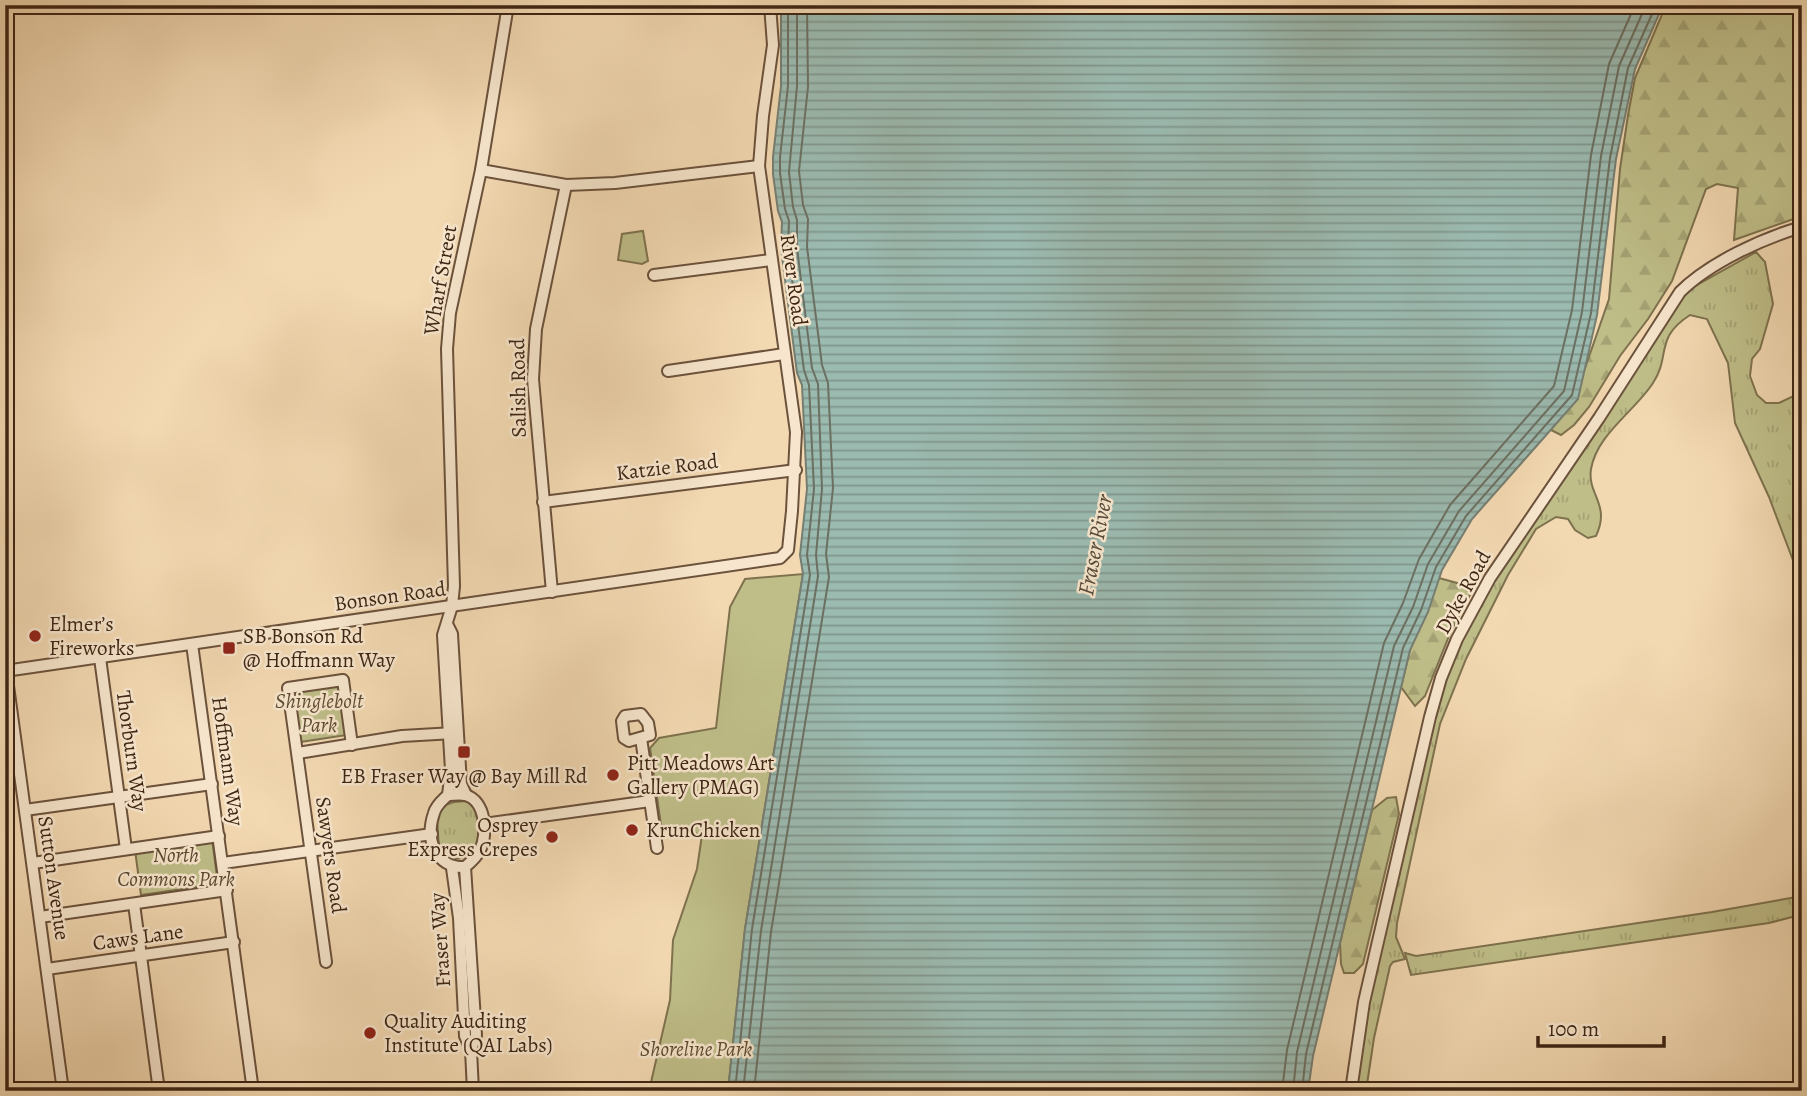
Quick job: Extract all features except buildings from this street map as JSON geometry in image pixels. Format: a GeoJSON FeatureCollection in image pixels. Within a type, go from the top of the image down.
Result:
{"type":"FeatureCollection","features":[{"type":"Feature","properties":{"kind":"street","name":"Wharf Street"},"geometry":{"type":"LineString","coordinates":[[452,606],[454,586],[447,349],[450,313],[481,170],[508,5]]}},
{"type":"Feature","properties":{"kind":"street","name":"River Road"},"geometry":{"type":"LineString","coordinates":[[770,5],[773,45],[759,166],[794,409],[796,470],[788,550],[780,558]]}},
{"type":"Feature","properties":{"kind":"street"},"geometry":{"type":"LineString","coordinates":[[481,170],[566,185],[615,183],[759,166]]}},
{"type":"Feature","properties":{"kind":"street","name":"Salish Road"},"geometry":{"type":"LineString","coordinates":[[552,592],[534,399],[536,329],[566,185]]}},
{"type":"Feature","properties":{"kind":"street","name":"Dyke Road"},"geometry":{"type":"LineString","coordinates":[[1351,1091],[1364,1002],[1430,716],[1441,678],[1457,639],[1490,578],[1599,418],[1680,292],[1692,280],[1716,265],[1802,227]]}},
{"type":"Feature","properties":{"kind":"street"},"geometry":{"type":"LineString","coordinates":[[654,275],[771,260]]}},
{"type":"Feature","properties":{"kind":"street"},"geometry":{"type":"LineString","coordinates":[[668,371],[784,354]]}},
{"type":"Feature","properties":{"kind":"street","name":"Katzie Road"},"geometry":{"type":"LineString","coordinates":[[543,502],[796,470]]}},
{"type":"Feature","properties":{"kind":"street","name":"Bonson Road"},"geometry":{"type":"LineString","coordinates":[[6,671],[780,558]]}},
{"type":"Feature","properties":{"kind":"street"},"geometry":{"type":"LineString","coordinates":[[452,606],[447,624],[452,634],[451,770],[448,795],[434,813],[432,834],[437,855],[452,868],[465,867],[482,847],[484,824],[479,805],[466,795],[461,784],[453,733]]}},
{"type":"Feature","properties":{"kind":"street","name":"Hoffmann Way"},"geometry":{"type":"LineString","coordinates":[[192,644],[253,1091]]}},
{"type":"Feature","properties":{"kind":"street","name":"Thorburn Way"},"geometry":{"type":"LineString","coordinates":[[100,658],[126,849]]}},
{"type":"Feature","properties":{"kind":"street","name":"Sutton Avenue"},"geometry":{"type":"LineString","coordinates":[[6,671],[63,1091]]}},
{"type":"Feature","properties":{"kind":"street","name":"Sawyers Road"},"geometry":{"type":"LineString","coordinates":[[326,962],[288,688],[343,680],[352,745]]}},
{"type":"Feature","properties":{"kind":"street"},"geometry":{"type":"LineString","coordinates":[[298,753],[402,736],[453,733]]}},
{"type":"Feature","properties":{"kind":"street"},"geometry":{"type":"LineString","coordinates":[[641,738],[657,848]]}},
{"type":"Feature","properties":{"kind":"street"},"geometry":{"type":"LineString","coordinates":[[25,810],[212,784]]}},
{"type":"Feature","properties":{"kind":"street"},"geometry":{"type":"LineString","coordinates":[[448,795],[466,795]]}},
{"type":"Feature","properties":{"kind":"street"},"geometry":{"type":"LineString","coordinates":[[484,824],[650,801]]}},
{"type":"Feature","properties":{"kind":"street"},"geometry":{"type":"LineString","coordinates":[[223,863],[432,834]]}},
{"type":"Feature","properties":{"kind":"street"},"geometry":{"type":"LineString","coordinates":[[33,863],[219,836]]}},
{"type":"Feature","properties":{"kind":"street","name":"Fraser Way"},"geometry":{"type":"LineString","coordinates":[[465,867],[476,1035],[471,1049]]}},
{"type":"Feature","properties":{"kind":"street","name":"Fraser Way"},"geometry":{"type":"LineString","coordinates":[[452,868],[459,918],[465,1035],[471,1049],[473,1091]]}},
{"type":"Feature","properties":{"kind":"street"},"geometry":{"type":"LineString","coordinates":[[40,917],[227,890]]}},
{"type":"Feature","properties":{"kind":"street"},"geometry":{"type":"LineString","coordinates":[[134,904],[159,1091]]}},
{"type":"Feature","properties":{"kind":"street","name":"Caws Lane"},"geometry":{"type":"LineString","coordinates":[[47,969],[234,942]]}},
{"type":"Feature","properties":{"kind":"green space"},"geometry":{"type":"Polygon","coordinates":[[[1666,5],[1802,5],[1802,216],[1734,240],[1738,188],[1717,184],[1706,189],[1672,281],[1620,356],[1589,407],[1574,425],[1561,435],[1549,429],[1584,371],[1609,299],[1620,169],[1635,78],[1666,5]]]}},
{"type":"Feature","properties":{"kind":"green space"},"geometry":{"type":"Polygon","coordinates":[[[643,231],[648,261],[642,264],[618,260],[622,234],[643,231]]]}},
{"type":"Feature","properties":{"kind":"green space"},"geometry":{"type":"Polygon","coordinates":[[[1756,252],[1765,262],[1773,304],[1760,349],[1752,359],[1750,376],[1757,395],[1766,403],[1779,403],[1802,392],[1802,584],[1769,497],[1735,423],[1728,363],[1707,319],[1690,315],[1679,323],[1667,340],[1653,383],[1609,434],[1595,456],[1591,478],[1601,516],[1596,536],[1588,538],[1575,530],[1568,519],[1556,517],[1536,529],[1508,575],[1466,659],[1440,724],[1397,923],[1396,937],[1405,959],[1393,962],[1390,966],[1374,1038],[1366,1091],[1354,1091],[1364,1024],[1434,712],[1456,648],[1503,565],[1677,302],[1688,290],[1756,252]]]}},
{"type":"Feature","properties":{"kind":"green space","name":"Shoreline Park"},"geometry":{"type":"Polygon","coordinates":[[[803,574],[745,929],[728,1091],[649,1091],[670,1000],[673,940],[697,869],[702,835],[661,825],[650,748],[659,738],[716,728],[730,607],[745,579],[803,574]]]}},
{"type":"Feature","properties":{"kind":"green space"},"geometry":{"type":"Polygon","coordinates":[[[1439,578],[1457,583],[1471,593],[1451,631],[1425,696],[1415,706],[1401,687],[1410,650],[1439,578]]]}},
{"type":"Feature","properties":{"kind":"green space","name":"Shinglebolt Park"},"geometry":{"type":"Polygon","coordinates":[[[339,685],[347,735],[300,742],[292,692],[339,685]]]}},
{"type":"Feature","properties":{"kind":"green space"},"geometry":{"type":"Polygon","coordinates":[[[1396,797],[1399,814],[1363,964],[1354,973],[1344,973],[1340,943],[1372,810],[1387,798],[1396,797]]]}},
{"type":"Feature","properties":{"kind":"green space"},"geometry":{"type":"Polygon","coordinates":[[[466,801],[476,807],[480,827],[478,843],[469,855],[450,859],[439,849],[437,818],[442,806],[466,801]]]}},
{"type":"Feature","properties":{"kind":"green space","name":"North Commons Park"},"geometry":{"type":"Polygon","coordinates":[[[212,839],[218,884],[141,895],[135,850],[212,839]]]}},
{"type":"Feature","properties":{"kind":"green space"},"geometry":{"type":"Polygon","coordinates":[[[1802,896],[1802,919],[1792,917],[1769,923],[1411,975],[1405,953],[1416,956],[1802,896]]]}},
{"type":"Feature","properties":{"kind":"water","name":"Fraser River"},"geometry":{"type":"Polygon","coordinates":[[[781,5],[1663,5],[1635,69],[1616,159],[1597,315],[1578,399],[1472,519],[1442,570],[1428,612],[1410,650],[1313,1056],[1308,1091],[728,1091],[745,929],[803,574],[800,555],[807,489],[802,385],[797,373],[781,248],[782,222],[773,174],[781,86],[781,5]]]}},
{"type":"Feature","properties":{"kind":"place","name":"Elmer’s Fireworks"},"geometry":{"type":"Point","coordinates":[35,636]}},
{"type":"Feature","properties":{"kind":"place","name":"SB Bonson Rd @ Hoffmann Way"},"geometry":{"type":"Point","coordinates":[229,648]}},
{"type":"Feature","properties":{"kind":"place","name":"EB Fraser Way @ Bay Mill Rd"},"geometry":{"type":"Point","coordinates":[464,752]}},
{"type":"Feature","properties":{"kind":"place","name":"Pitt Meadows Art Gallery (PMAG)"},"geometry":{"type":"Point","coordinates":[613,775]}},
{"type":"Feature","properties":{"kind":"place","name":"KrunChicken"},"geometry":{"type":"Point","coordinates":[632,830]}},
{"type":"Feature","properties":{"kind":"place","name":"Osprey Express Crepes"},"geometry":{"type":"Point","coordinates":[552,837]}},
{"type":"Feature","properties":{"kind":"place","name":"Quality Auditing Institute (QAI Labs)"},"geometry":{"type":"Point","coordinates":[370,1033]}}]}
